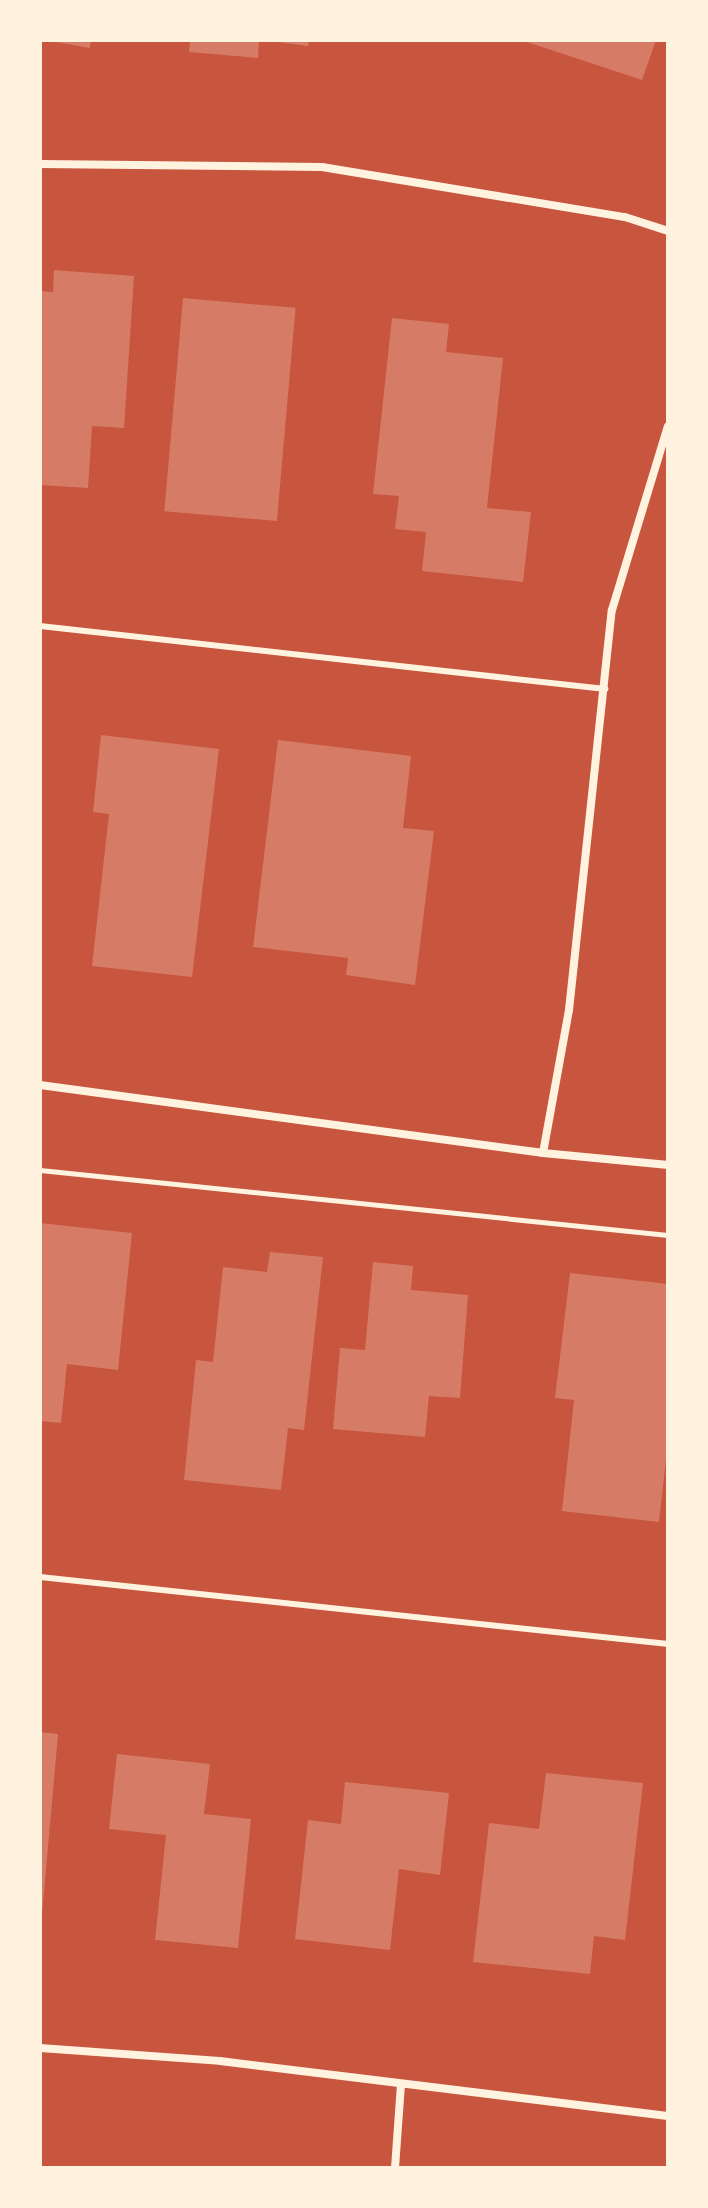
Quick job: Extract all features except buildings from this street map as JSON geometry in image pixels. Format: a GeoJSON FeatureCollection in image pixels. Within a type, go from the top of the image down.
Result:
{"type":"FeatureCollection","features":[{"type":"Feature","properties":{"kind":"street"},"geometry":{"type":"LineString","coordinates":[[40,164],[322,167],[625,217],[668,231]]}},
{"type":"Feature","properties":{"kind":"street"},"geometry":{"type":"LineString","coordinates":[[543,1153],[569,1010],[612,610],[668,426]]}},
{"type":"Feature","properties":{"kind":"street"},"geometry":{"type":"LineString","coordinates":[[40,1085],[543,1153],[668,1165]]}},
{"type":"Feature","properties":{"kind":"street"},"geometry":{"type":"LineString","coordinates":[[40,2048],[220,2061],[668,2116]]}},
{"type":"Feature","properties":{"kind":"street"},"geometry":{"type":"LineString","coordinates":[[395,2168],[401,2085]]}},
{"type":"Feature","properties":{"kind":"lane"},"geometry":{"type":"LineString","coordinates":[[40,626],[605,689]]}},
{"type":"Feature","properties":{"kind":"lane"},"geometry":{"type":"LineString","coordinates":[[40,1577],[668,1644]]}},
{"type":"Feature","properties":{"kind":"path"},"geometry":{"type":"LineString","coordinates":[[40,1170],[668,1235]]}}]}
